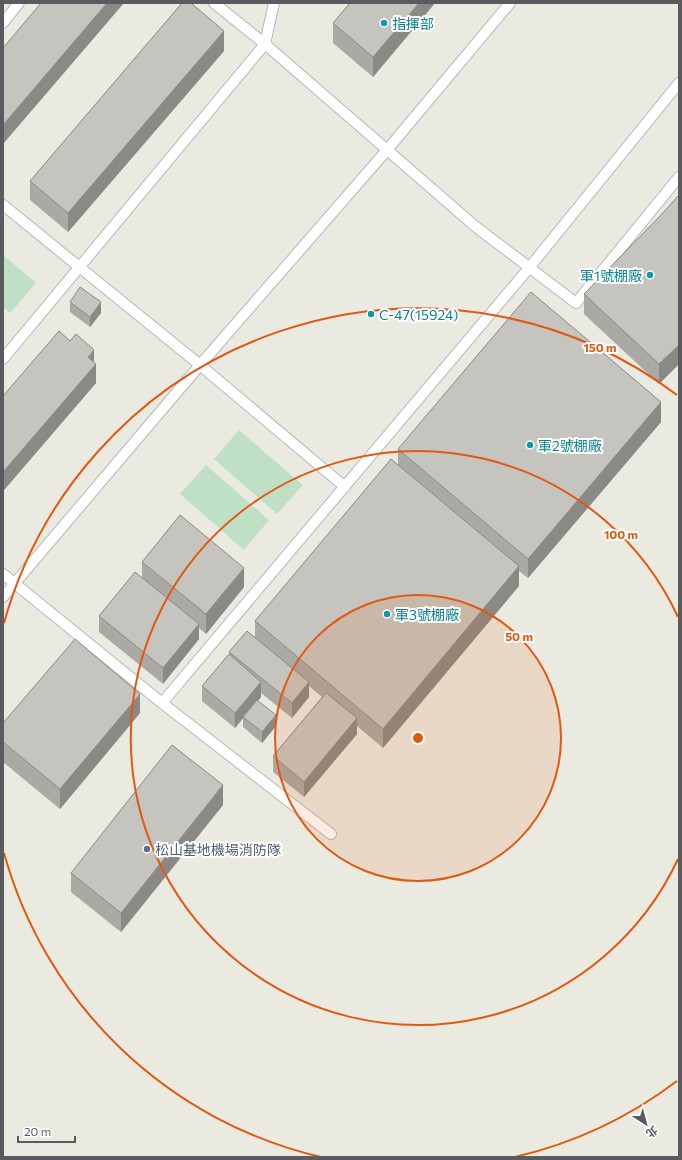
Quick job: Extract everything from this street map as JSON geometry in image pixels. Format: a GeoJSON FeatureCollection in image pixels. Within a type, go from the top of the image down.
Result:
{"type":"FeatureCollection","features":[{"type":"Feature","properties":{"kind":"lane"},"geometry":{"type":"LineString","coordinates":[[3,23],[19,3]]}},
{"type":"Feature","properties":{"kind":"lane"},"geometry":{"type":"LineString","coordinates":[[214,3],[265,44],[476,227],[576,303],[679,177]]}},
{"type":"Feature","properties":{"kind":"lane"},"geometry":{"type":"LineString","coordinates":[[3,359],[265,44],[274,3]]}},
{"type":"Feature","properties":{"kind":"lane"},"geometry":{"type":"LineString","coordinates":[[3,597],[200,365],[388,150],[510,3]]}},
{"type":"Feature","properties":{"kind":"lane"},"geometry":{"type":"LineString","coordinates":[[162,703],[529,268],[679,83]]}},
{"type":"Feature","properties":{"kind":"lane"},"geometry":{"type":"LineString","coordinates":[[3,205],[80,266],[346,486]]}},
{"type":"Feature","properties":{"kind":"lane"},"geometry":{"type":"LineString","coordinates":[[3,574],[162,703],[331,834]]}},
{"type":"Feature","properties":{"kind":"green space"},"geometry":{"type":"Polygon","coordinates":[[[3,255],[36,283],[10,313],[3,307],[3,255]]]}},
{"type":"Feature","properties":{"kind":"green space"},"geometry":{"type":"Polygon","coordinates":[[[239,430],[303,485],[277,514],[214,459],[239,430]]]}},
{"type":"Feature","properties":{"kind":"green space"},"geometry":{"type":"Polygon","coordinates":[[[206,465],[269,520],[244,550],[180,494],[206,465]]]}},
{"type":"Feature","properties":{"kind":"building"},"geometry":{"type":"Polygon","coordinates":[[[41,3],[107,3],[3,125],[3,48],[41,3]]]}},
{"type":"Feature","properties":{"kind":"building"},"geometry":{"type":"Polygon","coordinates":[[[182,3],[191,3],[224,31],[68,213],[30,181],[182,3]]]}},
{"type":"Feature","properties":{"kind":"building"},"geometry":{"type":"Polygon","coordinates":[[[350,3],[419,3],[373,57],[333,23],[350,3]]]}},
{"type":"Feature","properties":{"kind":"building","name":"軍1號棚廠"},"geometry":{"type":"Polygon","coordinates":[[[679,195],[679,345],[659,364],[584,294],[679,195]]]}},
{"type":"Feature","properties":{"kind":"building"},"geometry":{"type":"Polygon","coordinates":[[[80,287],[101,302],[90,317],[70,302],[80,287]]]}},
{"type":"Feature","properties":{"kind":"building","name":"軍2號棚廠"},"geometry":{"type":"Polygon","coordinates":[[[531,292],[661,402],[528,559],[398,449],[531,292]]]}},
{"type":"Feature","properties":{"kind":"building"},"geometry":{"type":"Polygon","coordinates":[[[59,331],[70,341],[76,334],[94,350],[88,357],[96,364],[4,471],[3,396],[59,331]]]}},
{"type":"Feature","properties":{"kind":"building","name":"軍3號棚廠"},"geometry":{"type":"Polygon","coordinates":[[[391,459],[519,566],[383,729],[255,621],[391,459]]]}},
{"type":"Feature","properties":{"kind":"building"},"geometry":{"type":"Polygon","coordinates":[[[180,515],[244,568],[206,614],[142,562],[180,515]]]}},
{"type":"Feature","properties":{"kind":"building"},"geometry":{"type":"Polygon","coordinates":[[[135,572],[199,624],[163,668],[99,616],[135,572]]]}},
{"type":"Feature","properties":{"kind":"building"},"geometry":{"type":"Polygon","coordinates":[[[247,631],[309,682],[292,703],[229,652],[247,631]]]}},
{"type":"Feature","properties":{"kind":"building"},"geometry":{"type":"Polygon","coordinates":[[[75,639],[140,694],[60,789],[3,742],[3,723],[75,639]]]}},
{"type":"Feature","properties":{"kind":"building"},"geometry":{"type":"Polygon","coordinates":[[[229,654],[261,682],[235,713],[202,686],[229,654]]]}},
{"type":"Feature","properties":{"kind":"building"},"geometry":{"type":"Polygon","coordinates":[[[326,693],[357,718],[304,782],[273,756],[326,693]]]}},
{"type":"Feature","properties":{"kind":"building"},"geometry":{"type":"Polygon","coordinates":[[[257,700],[276,715],[262,732],[243,717],[257,700]]]}},
{"type":"Feature","properties":{"kind":"building","name":"松山基地機場消防隊"},"geometry":{"type":"Polygon","coordinates":[[[172,745],[223,785],[121,913],[71,873],[172,745]]]}},
{"type":"Feature","properties":{"kind":"place","name":"指揮部"},"geometry":{"type":"Point","coordinates":[384,23]}},
{"type":"Feature","properties":{"kind":"place","name":"軍1號棚廠"},"geometry":{"type":"Point","coordinates":[650,275]}},
{"type":"Feature","properties":{"kind":"place","name":"C-47(15924)"},"geometry":{"type":"Point","coordinates":[371,314]}},
{"type":"Feature","properties":{"kind":"place","name":"軍2號棚廠"},"geometry":{"type":"Point","coordinates":[530,445]}},
{"type":"Feature","properties":{"kind":"place","name":"軍3號棚廠"},"geometry":{"type":"Point","coordinates":[387,614]}},
{"type":"Feature","properties":{"kind":"place","name":"松山基地機場消防隊"},"geometry":{"type":"Point","coordinates":[147,849]}}]}
